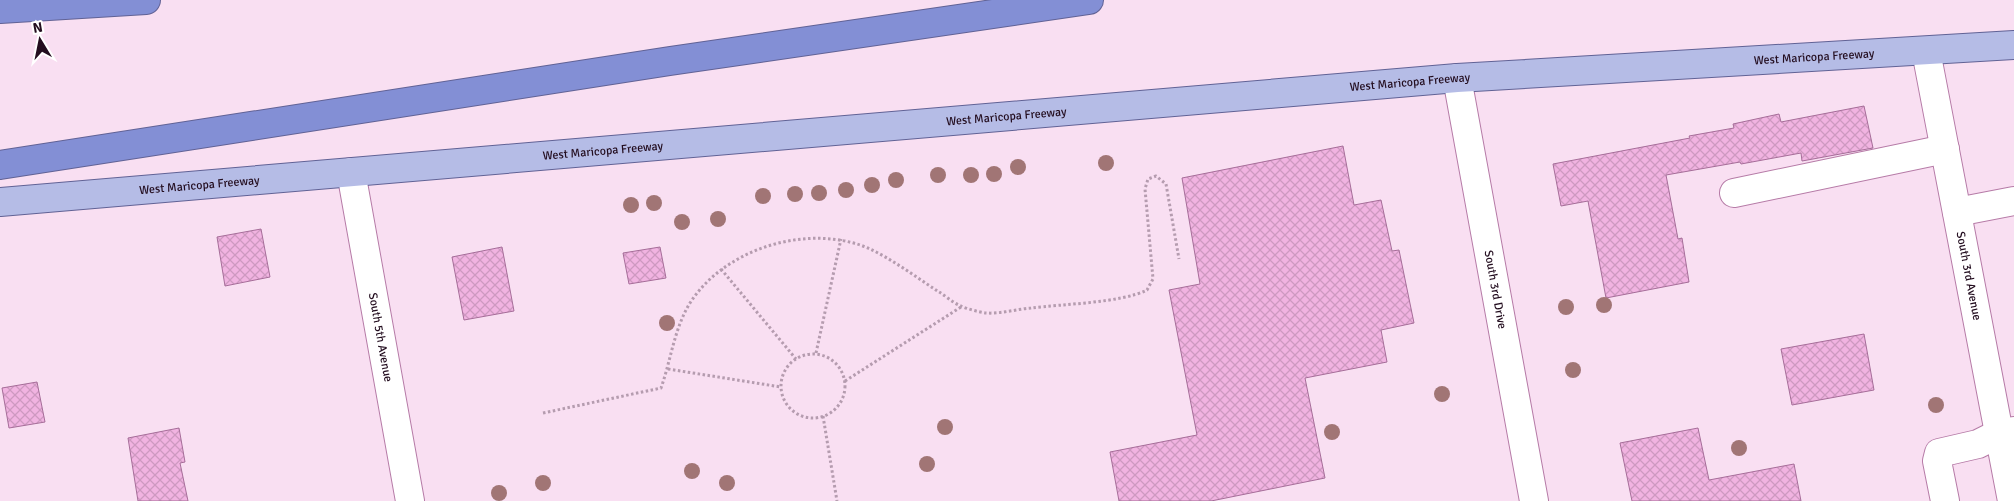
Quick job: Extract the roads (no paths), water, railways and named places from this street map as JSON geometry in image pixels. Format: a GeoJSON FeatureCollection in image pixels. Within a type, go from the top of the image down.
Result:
{"type":"FeatureCollection","features":[{"type":"Feature","properties":{"kind":"highway"},"geometry":{"type":"LineString","coordinates":[[0,9],[146,0]]}},
{"type":"Feature","properties":{"kind":"highway"},"geometry":{"type":"LineString","coordinates":[[0,165],[670,61],[1089,0]]}},
{"type":"Feature","properties":{"kind":"main road","name":"West Maricopa Freeway"},"geometry":{"type":"LineString","coordinates":[[0,202],[1456,78],[2014,45]]}},
{"type":"Feature","properties":{"kind":"street","name":"South 3rd Avenue"},"geometry":{"type":"LineString","coordinates":[[1926,51],[1957,212],[2006,432],[2012,501]]}},
{"type":"Feature","properties":{"kind":"street","name":"South 3rd Drive"},"geometry":{"type":"LineString","coordinates":[[1456,78],[1534,501]]}},
{"type":"Feature","properties":{"kind":"street"},"geometry":{"type":"LineString","coordinates":[[1734,193],[1945,148]]}},
{"type":"Feature","properties":{"kind":"street","name":"South 5th Avenue"},"geometry":{"type":"LineString","coordinates":[[351,172],[410,501]]}},
{"type":"Feature","properties":{"kind":"street"},"geometry":{"type":"LineString","coordinates":[[1957,212],[2014,201]]}},
{"type":"Feature","properties":{"kind":"street"},"geometry":{"type":"LineString","coordinates":[[1945,501],[1937,461],[1939,453],[1978,444],[2006,432]]}}]}
